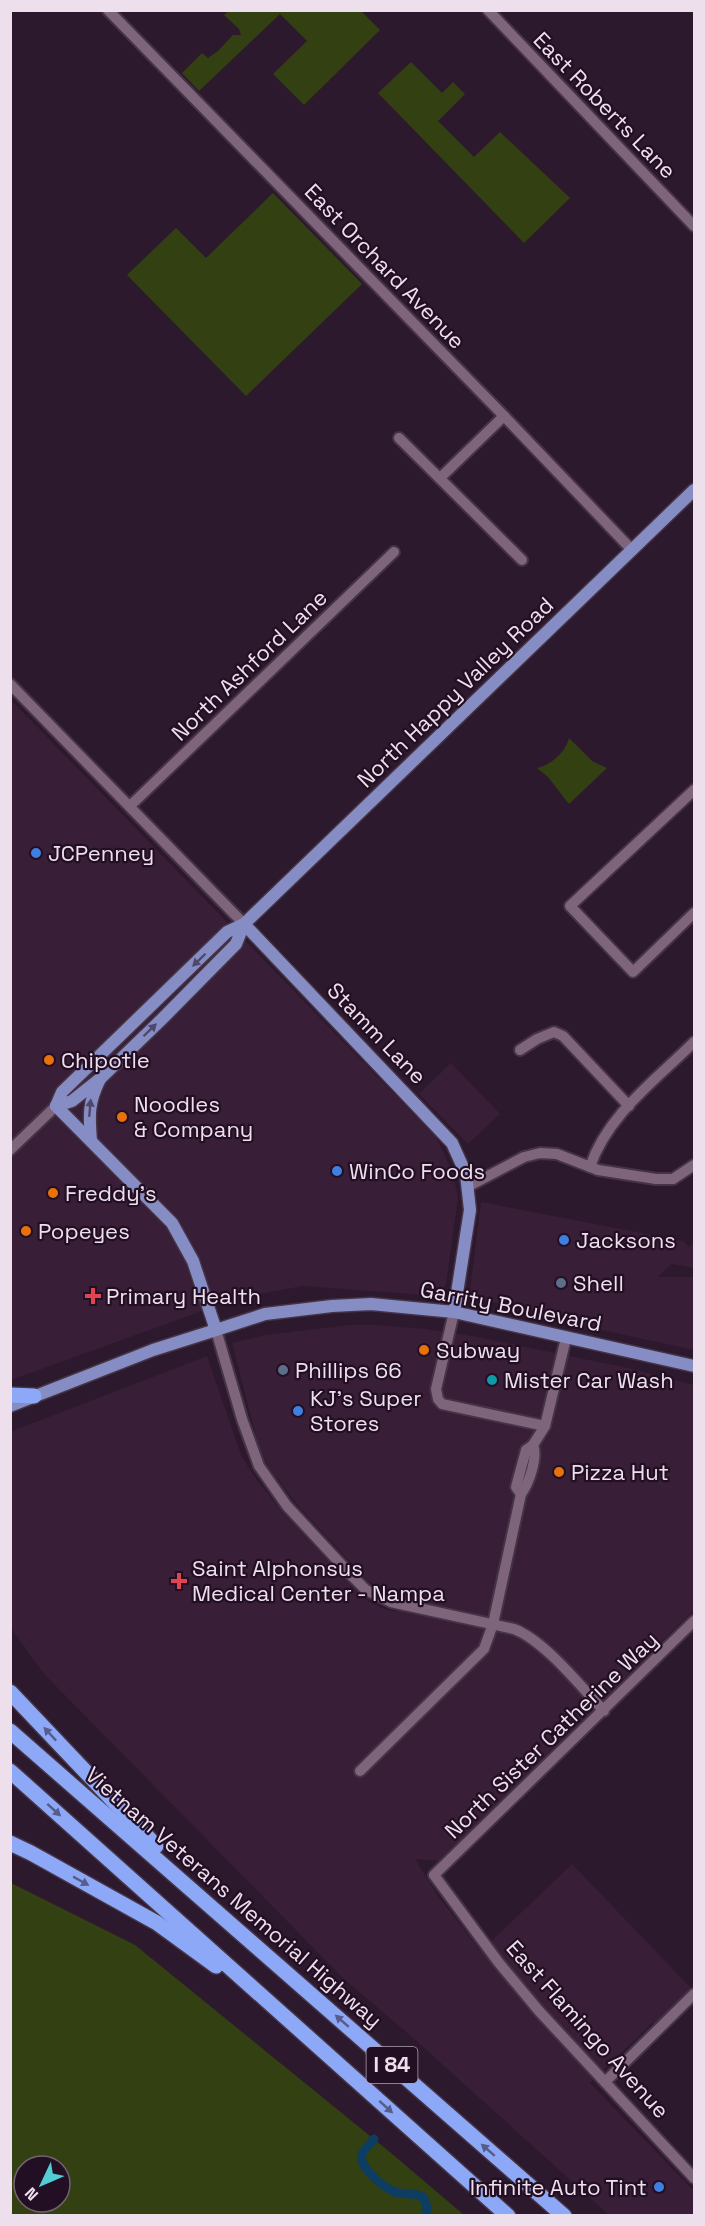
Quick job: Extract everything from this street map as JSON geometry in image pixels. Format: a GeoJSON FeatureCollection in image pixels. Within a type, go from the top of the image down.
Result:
{"type":"FeatureCollection","features":[{"type":"Feature","properties":{"kind":"highway"},"geometry":{"type":"LineString","coordinates":[[10,1395],[34,1396]]}},
{"type":"Feature","properties":{"kind":"highway"},"geometry":{"type":"LineString","coordinates":[[10,1692],[220,1913]]}},
{"type":"Feature","properties":{"kind":"highway","name":"Vietnam Veterans Memorial Highway"},"geometry":{"type":"LineString","coordinates":[[10,1731],[564,2216]]}},
{"type":"Feature","properties":{"kind":"highway","name":"I 84"},"geometry":{"type":"LineString","coordinates":[[10,1771],[508,2216]]}},
{"type":"Feature","properties":{"kind":"highway"},"geometry":{"type":"LineString","coordinates":[[10,1843],[31,1852],[156,1923],[264,1998]]}},
{"type":"Feature","properties":{"kind":"main road","name":"North Happy Valley Road"},"geometry":{"type":"LineString","coordinates":[[57,1106],[62,1092],[227,932],[244,924],[694,490]]}},
{"type":"Feature","properties":{"kind":"main road","name":"North Happy Valley Road"},"geometry":{"type":"LineString","coordinates":[[57,1106],[72,1101],[100,1077],[236,944],[244,924]]}},
{"type":"Feature","properties":{"kind":"main road","name":"Stamm Lane"},"geometry":{"type":"LineString","coordinates":[[244,924],[452,1143],[466,1174],[470,1210],[454,1312]]}},
{"type":"Feature","properties":{"kind":"main road"},"geometry":{"type":"LineString","coordinates":[[92,1141],[89,1108],[100,1077]]}},
{"type":"Feature","properties":{"kind":"main road"},"geometry":{"type":"LineString","coordinates":[[57,1106],[172,1223],[193,1261],[216,1330]]}},
{"type":"Feature","properties":{"kind":"main road","name":"Garrity Boulevard"},"geometry":{"type":"LineString","coordinates":[[10,1406],[153,1350],[265,1314],[332,1306],[371,1304],[454,1312],[694,1366]]}},
{"type":"Feature","properties":{"kind":"street","name":"East Orchard Avenue"},"geometry":{"type":"LineString","coordinates":[[108,10],[632,550]]}},
{"type":"Feature","properties":{"kind":"street","name":"East Roberts Lane"},"geometry":{"type":"LineString","coordinates":[[488,10],[694,226]]}},
{"type":"Feature","properties":{"kind":"street"},"geometry":{"type":"LineString","coordinates":[[440,478],[504,416]]}},
{"type":"Feature","properties":{"kind":"street"},"geometry":{"type":"LineString","coordinates":[[399,438],[522,560]]}},
{"type":"Feature","properties":{"kind":"street","name":"North Ashford Lane"},"geometry":{"type":"LineString","coordinates":[[130,806],[394,552]]}},
{"type":"Feature","properties":{"kind":"street","name":"Stamm Lane"},"geometry":{"type":"LineString","coordinates":[[10,684],[244,924]]}},
{"type":"Feature","properties":{"kind":"street"},"geometry":{"type":"LineString","coordinates":[[694,790],[570,906],[633,972],[694,913]]}},
{"type":"Feature","properties":{"kind":"street"},"geometry":{"type":"LineString","coordinates":[[520,1050],[554,1032],[563,1036],[629,1106]]}},
{"type":"Feature","properties":{"kind":"street"},"geometry":{"type":"LineString","coordinates":[[590,1167],[596,1148],[615,1120],[694,1042]]}},
{"type":"Feature","properties":{"kind":"street","name":"North Happy Valley Road"},"geometry":{"type":"LineString","coordinates":[[10,1150],[57,1106]]}},
{"type":"Feature","properties":{"kind":"street"},"geometry":{"type":"LineString","coordinates":[[467,1187],[524,1157],[540,1154],[557,1154],[598,1170],[656,1179],[673,1179],[694,1165]]}},
{"type":"Feature","properties":{"kind":"street","name":"Stamm Lane"},"geometry":{"type":"LineString","coordinates":[[454,1312],[436,1389],[438,1400],[442,1404],[545,1426]]}},
{"type":"Feature","properties":{"kind":"street"},"geometry":{"type":"LineString","coordinates":[[216,1330],[254,1459],[287,1506],[366,1590],[391,1602],[514,1629],[532,1638],[604,1711]]}},
{"type":"Feature","properties":{"kind":"street"},"geometry":{"type":"LineString","coordinates":[[360,1771],[484,1649],[493,1624],[520,1494],[525,1488],[535,1451],[533,1445],[545,1426],[566,1338]]}},
{"type":"Feature","properties":{"kind":"street","name":"North Sister Catherine Way"},"geometry":{"type":"LineString","coordinates":[[434,1875],[694,1622]]}},
{"type":"Feature","properties":{"kind":"street","name":"East Flamingo Avenue"},"geometry":{"type":"LineString","coordinates":[[434,1875],[499,1963],[539,2011],[694,2178]]}},
{"type":"Feature","properties":{"kind":"street"},"geometry":{"type":"LineString","coordinates":[[605,2082],[694,1994]]}},
{"type":"Feature","properties":{"kind":"shaded area"},"geometry":{"type":"Polygon","coordinates":[[[11,700],[436,1137],[453,1173],[458,1198],[443,1293],[437,1296],[303,1286],[238,1298],[11,1380],[11,700]]]}},
{"type":"Feature","properties":{"kind":"shaded area"},"geometry":{"type":"Polygon","coordinates":[[[451,1063],[500,1114],[468,1144],[419,1094],[451,1063]]]}},
{"type":"Feature","properties":{"kind":"shaded area"},"geometry":{"type":"Polygon","coordinates":[[[481,1202],[683,1241],[689,1247],[694,1242],[694,1268],[671,1264],[658,1277],[694,1277],[694,1350],[583,1326],[543,1312],[478,1299],[470,1290],[481,1202]]]}},
{"type":"Feature","properties":{"kind":"shaded area"},"geometry":{"type":"Polygon","coordinates":[[[350,1325],[426,1329],[472,1336],[628,1368],[694,1385],[694,1610],[438,1861],[415,1859],[438,1896],[481,1951],[572,1864],[693,1990],[656,2026],[652,2023],[590,2083],[694,2191],[694,2212],[691,2215],[609,2215],[411,2036],[345,1980],[44,1674],[11,1628],[10,1432],[207,1356],[241,1455],[254,1476],[279,1508],[355,1590],[368,1601],[384,1609],[397,1612],[400,1596],[378,1588],[367,1580],[300,1508],[269,1468],[259,1448],[232,1343],[265,1335],[350,1325]]]}},
{"type":"Feature","properties":{"kind":"green space"},"geometry":{"type":"Polygon","coordinates":[[[229,11],[361,11],[380,30],[304,105],[273,74],[307,41],[280,14],[199,91],[182,73],[202,53],[208,58],[233,35],[241,35],[239,29],[224,15],[229,11]]]}},
{"type":"Feature","properties":{"kind":"green space"},"geometry":{"type":"Polygon","coordinates":[[[411,62],[442,93],[453,82],[465,94],[438,121],[474,157],[500,132],[570,198],[524,243],[378,93],[411,62]]]}},
{"type":"Feature","properties":{"kind":"green space"},"geometry":{"type":"Polygon","coordinates":[[[273,193],[362,284],[246,396],[127,275],[176,228],[206,258],[273,193]]]}},
{"type":"Feature","properties":{"kind":"green space"},"geometry":{"type":"Polygon","coordinates":[[[569,738],[592,761],[607,768],[569,804],[548,777],[537,768],[557,757],[565,748],[569,738]]]}},
{"type":"Feature","properties":{"kind":"green space"},"geometry":{"type":"Polygon","coordinates":[[[11,1883],[135,1945],[464,2215],[11,2215],[11,1883]]]}},
{"type":"Feature","properties":{"kind":"waterway"},"geometry":{"type":"LineString","coordinates":[[374,2139],[362,2154],[368,2171],[391,2190],[423,2197],[427,2207],[426,2216]]}},
{"type":"Feature","properties":{"kind":"place","name":"JCPenney"},"geometry":{"type":"Point","coordinates":[36,853]}},
{"type":"Feature","properties":{"kind":"place","name":"Chipotle"},"geometry":{"type":"Point","coordinates":[49,1060]}},
{"type":"Feature","properties":{"kind":"place","name":"Noodles & Company"},"geometry":{"type":"Point","coordinates":[122,1117]}},
{"type":"Feature","properties":{"kind":"place","name":"WinCo Foods"},"geometry":{"type":"Point","coordinates":[337,1171]}},
{"type":"Feature","properties":{"kind":"place","name":"Freddy's"},"geometry":{"type":"Point","coordinates":[53,1193]}},
{"type":"Feature","properties":{"kind":"place","name":"Popeyes"},"geometry":{"type":"Point","coordinates":[26,1231]}},
{"type":"Feature","properties":{"kind":"place","name":"Jacksons"},"geometry":{"type":"Point","coordinates":[564,1240]}},
{"type":"Feature","properties":{"kind":"place","name":"Shell"},"geometry":{"type":"Point","coordinates":[561,1283]}},
{"type":"Feature","properties":{"kind":"place","name":"Primary Health"},"geometry":{"type":"Point","coordinates":[93,1296]}},
{"type":"Feature","properties":{"kind":"place","name":"Subway"},"geometry":{"type":"Point","coordinates":[424,1350]}},
{"type":"Feature","properties":{"kind":"place","name":"Phillips 66"},"geometry":{"type":"Point","coordinates":[283,1370]}},
{"type":"Feature","properties":{"kind":"place","name":"Mister Car Wash"},"geometry":{"type":"Point","coordinates":[492,1380]}},
{"type":"Feature","properties":{"kind":"place","name":"KJ's Super Stores"},"geometry":{"type":"Point","coordinates":[298,1411]}},
{"type":"Feature","properties":{"kind":"place","name":"Pizza Hut"},"geometry":{"type":"Point","coordinates":[559,1472]}},
{"type":"Feature","properties":{"kind":"place","name":"Saint Alphonsus Medical Center - Nampa"},"geometry":{"type":"Point","coordinates":[179,1581]}},
{"type":"Feature","properties":{"kind":"place","name":"Infinite Auto Tint"},"geometry":{"type":"Point","coordinates":[659,2187]}}]}
